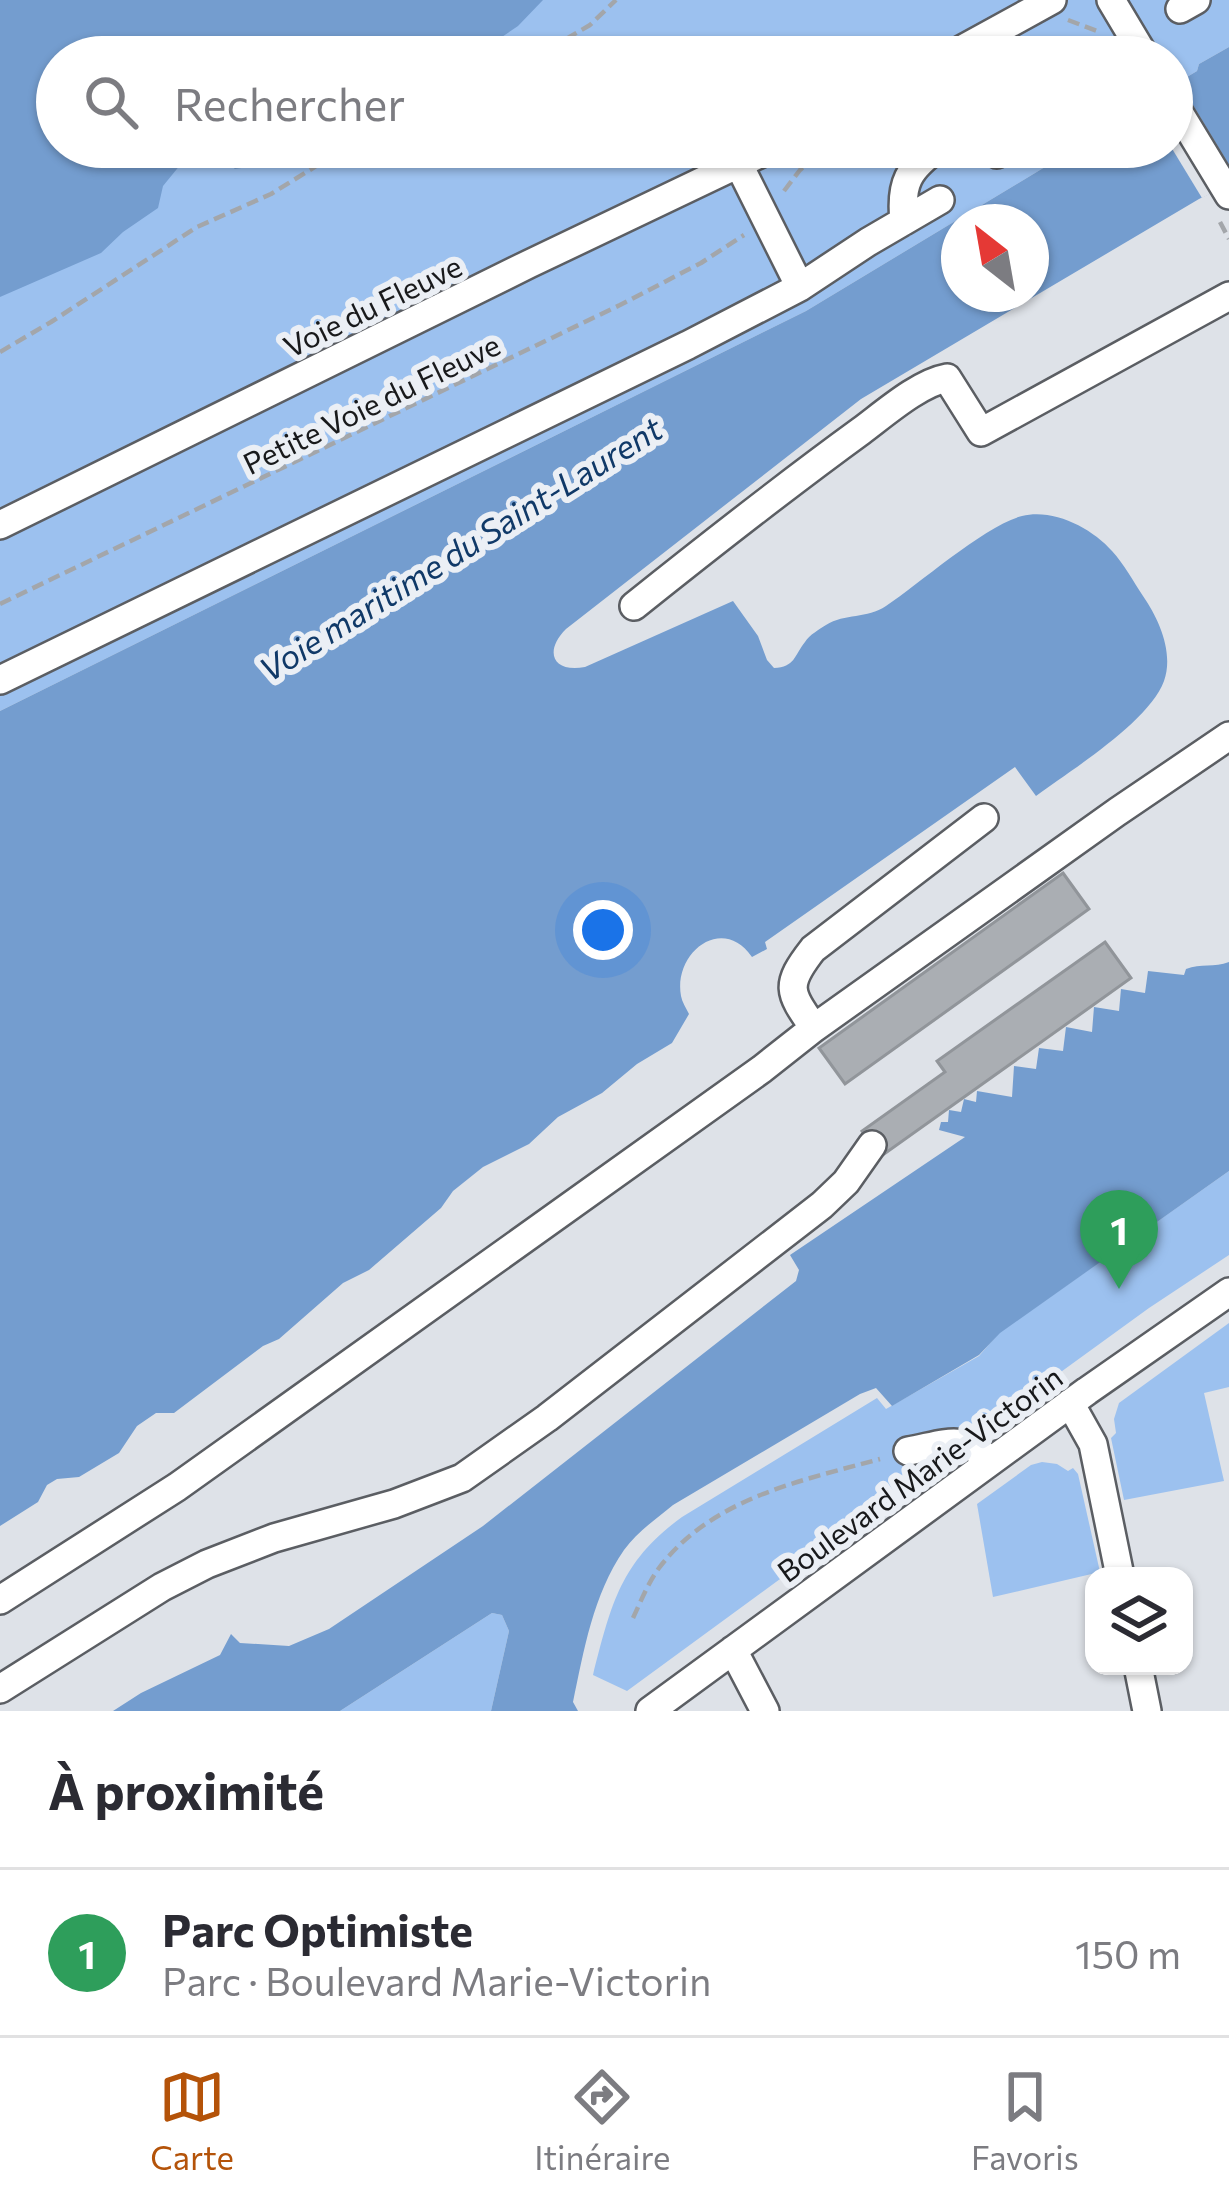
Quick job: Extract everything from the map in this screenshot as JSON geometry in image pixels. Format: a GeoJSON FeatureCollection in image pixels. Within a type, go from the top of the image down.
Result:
{"type":"FeatureCollection","features":[{"type":"Feature","properties":{"kind":"street"},"geometry":{"type":"LineString","coordinates":[[986,36],[1052,0]]}},
{"type":"Feature","properties":{"kind":"street"},"geometry":{"type":"LineString","coordinates":[[1111,0],[1132,36]]}},
{"type":"Feature","properties":{"kind":"street"},"geometry":{"type":"LineString","coordinates":[[1193,135],[1227,191]]}},
{"type":"Feature","properties":{"kind":"street","name":"Voie du Fleuve"},"geometry":{"type":"LineString","coordinates":[[0,525],[733,168]]}},
{"type":"Feature","properties":{"kind":"street"},"geometry":{"type":"LineString","coordinates":[[740,168],[800,287]]}},
{"type":"Feature","properties":{"kind":"street"},"geometry":{"type":"LineString","coordinates":[[904,220],[904,184],[914,168]]}},
{"type":"Feature","properties":{"kind":"street"},"geometry":{"type":"LineString","coordinates":[[0,680],[800,287],[940,200]]}},
{"type":"Feature","properties":{"kind":"street"},"geometry":{"type":"LineString","coordinates":[[634,606],[830,453],[938,380],[947,378],[981,432],[1229,296]]}},
{"type":"Feature","properties":{"kind":"street"},"geometry":{"type":"LineString","coordinates":[[0,1600],[192,1477],[1229,736]]}},
{"type":"Feature","properties":{"kind":"street"},"geometry":{"type":"LineString","coordinates":[[811,1039],[791,991],[798,968],[813,949],[984,818]]}},
{"type":"Feature","properties":{"kind":"street"},"geometry":{"type":"LineString","coordinates":[[0,1689],[207,1564],[462,1478],[547,1418],[822,1204],[846,1182],[872,1145]]}},
{"type":"Feature","properties":{"kind":"street","name":"Boulevard Marie-Victorin"},"geometry":{"type":"LineString","coordinates":[[650,1711],[1229,1292]]}},
{"type":"Feature","properties":{"kind":"street"},"geometry":{"type":"LineString","coordinates":[[1070,1403],[1094,1444],[1118,1567]]}},
{"type":"Feature","properties":{"kind":"street"},"geometry":{"type":"LineString","coordinates":[[908,1451],[961,1442],[980,1450],[990,1462]]}},
{"type":"Feature","properties":{"kind":"street"},"geometry":{"type":"LineString","coordinates":[[733,1650],[765,1711]]}},
{"type":"Feature","properties":{"kind":"street"},"geometry":{"type":"LineString","coordinates":[[1140,1675],[1147,1711]]}},
{"type":"Feature","properties":{"kind":"path"},"geometry":{"type":"LineString","coordinates":[[571,36],[616,0]]}},
{"type":"Feature","properties":{"kind":"path"},"geometry":{"type":"LineString","coordinates":[[0,352],[197,227],[272,194],[313,168]]}},
{"type":"Feature","properties":{"kind":"path"},"geometry":{"type":"LineString","coordinates":[[776,203],[802,168]]}},
{"type":"Feature","properties":{"kind":"path","name":"Petite Voie du Fleuve"},"geometry":{"type":"LineString","coordinates":[[0,604],[680,275],[753,228]]}},
{"type":"Feature","properties":{"kind":"path"},"geometry":{"type":"LineString","coordinates":[[633,1618],[657,1571],[676,1549],[741,1503],[796,1482],[908,1451]]}},
{"type":"Feature","properties":{"kind":"shaded area"},"geometry":{"type":"Polygon","coordinates":[[[0,0],[1229,0],[1229,47],[1199,64],[1193,73],[1193,36],[36,36],[36,168],[1043,168],[983,204],[941,204],[941,230],[806,311],[0,711],[0,0]]]}},
{"type":"Feature","properties":{"kind":"shaded area"},"geometry":{"type":"Polygon","coordinates":[[[1229,1171],[1229,1255],[989,1424],[904,1439],[933,1467],[627,1691],[593,1675],[606,1627],[631,1568],[682,1517],[877,1398],[886,1409],[979,1356],[999,1333],[1229,1171]]]}},
{"type":"Feature","properties":{"kind":"shaded area"},"geometry":{"type":"Polygon","coordinates":[[[1229,1323],[1229,1387],[1204,1393],[1224,1481],[1124,1500],[1111,1438],[1116,1433],[1119,1403],[1229,1323]]]}},
{"type":"Feature","properties":{"kind":"shaded area"},"geometry":{"type":"Polygon","coordinates":[[[1057,1464],[1078,1474],[1099,1567],[1085,1567],[1085,1576],[993,1597],[977,1504],[1031,1465],[1057,1464]]]}},
{"type":"Feature","properties":{"kind":"shaded area"},"geometry":{"type":"Polygon","coordinates":[[[492,1613],[502,1615],[509,1631],[491,1711],[340,1711],[492,1613]]]}},
{"type":"Feature","properties":{"kind":"water"},"geometry":{"type":"Polygon","coordinates":[[[0,0],[543,0],[503,36],[36,36],[36,168],[178,168],[163,186],[158,208],[101,253],[0,297],[0,0]]]}},
{"type":"Feature","properties":{"kind":"water"},"geometry":{"type":"Polygon","coordinates":[[[1229,47],[1229,184],[1049,288],[1049,204],[983,204],[1043,168],[1193,168],[1193,73],[1199,64],[1229,47]]]}},
{"type":"Feature","properties":{"kind":"water","name":"Voie maritime du Saint-Laurent"},"geometry":{"type":"Polygon","coordinates":[[[941,230],[941,312],[1008,312],[861,399],[566,629],[555,645],[559,663],[585,667],[733,601],[758,636],[767,660],[774,668],[781,667],[818,630],[886,606],[990,531],[1034,514],[1083,528],[1104,543],[1124,567],[1154,615],[1166,648],[1167,670],[1156,697],[1108,744],[1036,796],[1015,767],[765,942],[767,949],[752,957],[728,939],[703,944],[685,965],[681,996],[689,1014],[672,1043],[602,1093],[558,1117],[529,1144],[483,1167],[369,1270],[343,1283],[279,1339],[174,1413],[156,1413],[137,1426],[119,1453],[79,1477],[47,1485],[38,1502],[0,1526],[0,711],[806,311],[941,230]]]}},
{"type":"Feature","properties":{"kind":"water"},"geometry":{"type":"Polygon","coordinates":[[[1229,962],[1229,1171],[1000,1333],[979,1355],[892,1406],[876,1388],[860,1394],[653,1521],[624,1550],[604,1585],[577,1682],[573,1702],[578,1711],[491,1711],[509,1631],[502,1615],[492,1613],[340,1711],[113,1711],[220,1655],[231,1634],[240,1643],[289,1646],[329,1629],[483,1526],[796,1281],[799,1270],[790,1255],[965,1137],[939,1130],[941,1122],[948,1122],[949,1110],[961,1112],[964,1099],[976,1102],[977,1091],[1012,1097],[1014,1066],[1036,1069],[1039,1048],[1063,1051],[1066,1027],[1092,1032],[1094,1007],[1119,1011],[1121,989],[1145,993],[1148,971],[1184,975],[1192,967],[1229,962]]]}},
{"type":"Feature","properties":{"kind":"pier"},"geometry":{"type":"Polygon","coordinates":[[[1193,105],[1229,165],[1229,184],[1202,198],[1184,168],[1193,168],[1193,105]]]}},
{"type":"Feature","properties":{"kind":"building"},"geometry":{"type":"Polygon","coordinates":[[[1063,873],[1089,909],[845,1084],[819,1048],[1063,873]]]}},
{"type":"Feature","properties":{"kind":"building"},"geometry":{"type":"Polygon","coordinates":[[[1105,942],[1131,978],[880,1157],[862,1131],[945,1072],[937,1061],[1105,942]]]}},
{"type":"Feature","properties":{"kind":"place","name":"Parc Optimiste"},"geometry":{"type":"Point","coordinates":[1119,1289]}}]}
